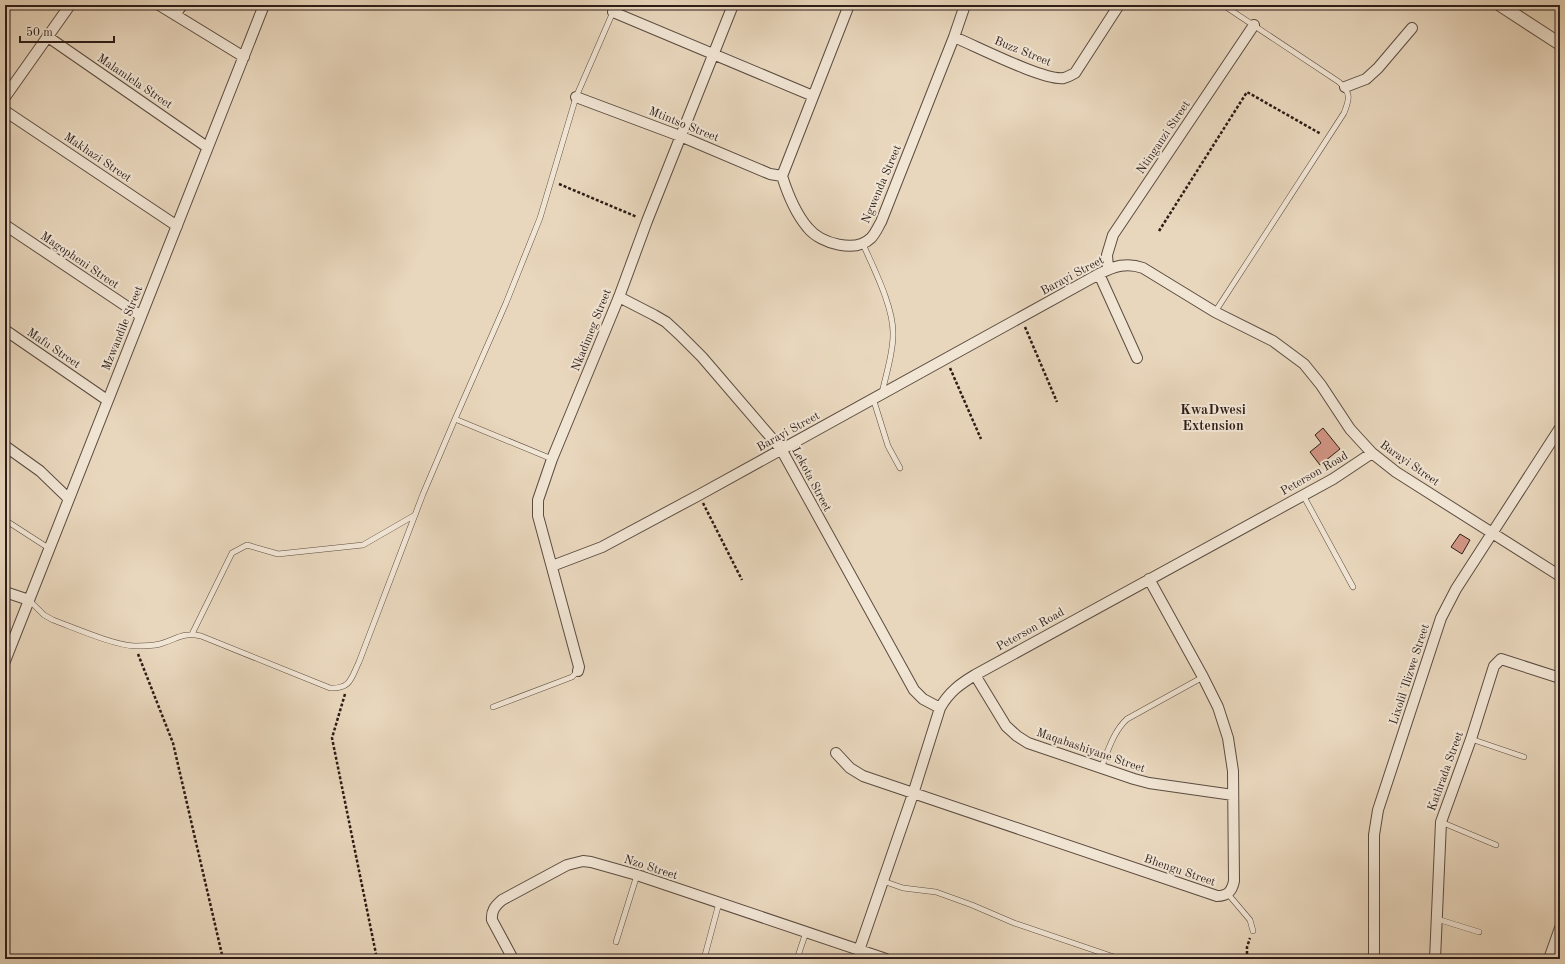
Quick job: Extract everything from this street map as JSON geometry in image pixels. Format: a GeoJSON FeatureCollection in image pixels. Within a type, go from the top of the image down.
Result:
{"type":"FeatureCollection","features":[{"type":"Feature","properties":{"kind":"street"},"geometry":{"type":"LineString","coordinates":[[5,97],[9,85],[48,38],[70,5]]}},
{"type":"Feature","properties":{"kind":"street"},"geometry":{"type":"LineString","coordinates":[[159,5],[244,57]]}},
{"type":"Feature","properties":{"kind":"street"},"geometry":{"type":"LineString","coordinates":[[175,15],[182,5]]}},
{"type":"Feature","properties":{"kind":"street","name":"Mzwandile Street"},"geometry":{"type":"LineString","coordinates":[[5,661],[177,226],[207,146],[264,5]]}},
{"type":"Feature","properties":{"kind":"street","name":"Nkadimeg Street"},"geometry":{"type":"LineString","coordinates":[[578,671],[579,666],[541,528],[537,508],[538,500],[552,459],[619,297],[680,136],[733,5]]}},
{"type":"Feature","properties":{"kind":"street"},"geometry":{"type":"LineString","coordinates":[[849,5],[782,176],[790,199],[799,216],[809,230],[822,239],[839,245],[853,246],[863,244]]}},
{"type":"Feature","properties":{"kind":"street","name":"Ngwenda Street"},"geometry":{"type":"LineString","coordinates":[[863,244],[872,237],[881,222],[954,37],[965,5]]}},
{"type":"Feature","properties":{"kind":"street"},"geometry":{"type":"LineString","coordinates":[[1500,5],[1560,44]]}},
{"type":"Feature","properties":{"kind":"street","name":"Buzz Street"},"geometry":{"type":"LineString","coordinates":[[954,37],[1046,76],[1063,78],[1075,73],[1117,6]]}},
{"type":"Feature","properties":{"kind":"street"},"geometry":{"type":"LineString","coordinates":[[615,8],[713,53],[813,96]]}},
{"type":"Feature","properties":{"kind":"street","name":"Ntinganzi Street"},"geometry":{"type":"LineString","coordinates":[[1104,272],[1113,235],[1254,25]]}},
{"type":"Feature","properties":{"kind":"street"},"geometry":{"type":"LineString","coordinates":[[1345,87],[1366,79],[1378,68],[1412,28]]}},
{"type":"Feature","properties":{"kind":"street","name":"Malamlela Street"},"geometry":{"type":"LineString","coordinates":[[48,38],[207,146]]}},
{"type":"Feature","properties":{"kind":"street","name":"Mtintso Street"},"geometry":{"type":"LineString","coordinates":[[576,97],[680,136],[770,174],[782,176]]}},
{"type":"Feature","properties":{"kind":"street","name":"Makhazi Street"},"geometry":{"type":"LineString","coordinates":[[5,110],[177,226]]}},
{"type":"Feature","properties":{"kind":"street","name":"Magopheni Street"},"geometry":{"type":"LineString","coordinates":[[5,225],[141,316]]}},
{"type":"Feature","properties":{"kind":"street","name":"Barayi Street"},"geometry":{"type":"LineString","coordinates":[[552,566],[602,547],[1104,272],[1124,264],[1135,265],[1143,268],[1214,312],[1273,341],[1304,364],[1321,385],[1350,429],[1372,453],[1396,472],[1560,576]]}},
{"type":"Feature","properties":{"kind":"street"},"geometry":{"type":"LineString","coordinates":[[1104,272],[1137,358]]}},
{"type":"Feature","properties":{"kind":"street","name":"Lekota Street"},"geometry":{"type":"LineString","coordinates":[[619,297],[666,322],[679,334],[702,357],[781,449],[914,690],[923,699],[940,708]]}},
{"type":"Feature","properties":{"kind":"street","name":"Mafu Street"},"geometry":{"type":"LineString","coordinates":[[5,330],[107,400]]}},
{"type":"Feature","properties":{"kind":"street","name":"Lixolil 'Ilizwe Street"},"geometry":{"type":"LineString","coordinates":[[1374,959],[1374,835],[1378,810],[1441,618],[1456,589],[1560,428]]}},
{"type":"Feature","properties":{"kind":"street"},"geometry":{"type":"LineString","coordinates":[[5,446],[40,471],[69,499]]}},
{"type":"Feature","properties":{"kind":"street","name":"Peterson Road"},"geometry":{"type":"LineString","coordinates":[[858,954],[913,794],[940,708],[946,697],[956,687],[1149,579],[1333,479],[1372,453]]}},
{"type":"Feature","properties":{"kind":"street","name":"Bhengu Street"},"geometry":{"type":"LineString","coordinates":[[836,753],[856,773],[913,794],[1217,896],[1228,894],[1232,889],[1234,881],[1232,755],[1228,738],[1218,707],[1149,579]]}},
{"type":"Feature","properties":{"kind":"street"},"geometry":{"type":"LineString","coordinates":[[5,592],[29,600]]}},
{"type":"Feature","properties":{"kind":"street","name":"Kathrada Street"},"geometry":{"type":"LineString","coordinates":[[1435,959],[1441,822],[1471,739],[1494,666],[1501,659],[1560,678]]}},
{"type":"Feature","properties":{"kind":"street","name":"Maqabashiyane Street"},"geometry":{"type":"LineString","coordinates":[[975,675],[1006,726],[1028,743],[1149,783],[1233,795]]}},
{"type":"Feature","properties":{"kind":"street","name":"Nzo Street"},"geometry":{"type":"LineString","coordinates":[[512,959],[492,920],[494,909],[502,900],[557,870],[575,863],[591,862],[637,875],[806,932],[858,954],[886,959]]}},
{"type":"Feature","properties":{"kind":"street"},"geometry":{"type":"LineString","coordinates":[[1550,959],[1560,928]]}},
{"type":"Feature","properties":{"kind":"lane"},"geometry":{"type":"LineString","coordinates":[[1214,312],[1344,113],[1349,99],[1349,93],[1339,82],[1223,5]]}},
{"type":"Feature","properties":{"kind":"lane"},"geometry":{"type":"LineString","coordinates":[[29,600],[44,615],[53,620],[118,643],[135,646],[160,644],[192,634],[201,636],[330,688],[342,688],[347,685],[359,662],[415,515],[454,419],[508,296],[540,218],[550,180],[576,97],[615,8]]}},
{"type":"Feature","properties":{"kind":"lane"},"geometry":{"type":"LineString","coordinates":[[863,244],[885,298],[892,324],[892,346],[878,395],[888,446],[900,468]]}},
{"type":"Feature","properties":{"kind":"lane"},"geometry":{"type":"LineString","coordinates":[[454,419],[552,459]]}},
{"type":"Feature","properties":{"kind":"lane"},"geometry":{"type":"LineString","coordinates":[[1303,495],[1353,587]]}},
{"type":"Feature","properties":{"kind":"lane"},"geometry":{"type":"LineString","coordinates":[[192,634],[232,553],[247,545],[278,554],[363,545],[415,515]]}},
{"type":"Feature","properties":{"kind":"lane"},"geometry":{"type":"LineString","coordinates":[[5,520],[50,549]]}},
{"type":"Feature","properties":{"kind":"lane"},"geometry":{"type":"LineString","coordinates":[[493,707],[572,678],[578,671]]}},
{"type":"Feature","properties":{"kind":"lane"},"geometry":{"type":"LineString","coordinates":[[1101,768],[1114,735],[1120,725],[1127,719],[1203,677]]}},
{"type":"Feature","properties":{"kind":"lane"},"geometry":{"type":"LineString","coordinates":[[1471,739],[1524,757]]}},
{"type":"Feature","properties":{"kind":"lane"},"geometry":{"type":"LineString","coordinates":[[1441,822],[1496,845]]}},
{"type":"Feature","properties":{"kind":"lane"},"geometry":{"type":"LineString","coordinates":[[616,942],[637,875]]}},
{"type":"Feature","properties":{"kind":"lane"},"geometry":{"type":"LineString","coordinates":[[882,881],[904,888],[936,892],[972,905],[1014,923],[1120,959]]}},
{"type":"Feature","properties":{"kind":"lane"},"geometry":{"type":"LineString","coordinates":[[1228,894],[1250,920],[1253,931]]}},
{"type":"Feature","properties":{"kind":"lane"},"geometry":{"type":"LineString","coordinates":[[704,959],[719,903]]}},
{"type":"Feature","properties":{"kind":"lane"},"geometry":{"type":"LineString","coordinates":[[1437,919],[1479,932]]}},
{"type":"Feature","properties":{"kind":"lane"},"geometry":{"type":"LineString","coordinates":[[797,959],[806,932]]}},
{"type":"Feature","properties":{"kind":"path"},"geometry":{"type":"LineString","coordinates":[[1159,231],[1247,92],[1327,137]]}},
{"type":"Feature","properties":{"kind":"path"},"geometry":{"type":"LineString","coordinates":[[550,180],[647,222]]}},
{"type":"Feature","properties":{"kind":"path"},"geometry":{"type":"LineString","coordinates":[[1021,317],[1057,402]]}},
{"type":"Feature","properties":{"kind":"path"},"geometry":{"type":"LineString","coordinates":[[946,358],[981,439]]}},
{"type":"Feature","properties":{"kind":"path"},"geometry":{"type":"LineString","coordinates":[[699,495],[742,580]]}},
{"type":"Feature","properties":{"kind":"path"},"geometry":{"type":"LineString","coordinates":[[135,646],[173,743],[223,959]]}},
{"type":"Feature","properties":{"kind":"path"},"geometry":{"type":"LineString","coordinates":[[347,685],[332,738],[377,959]]}},
{"type":"Feature","properties":{"kind":"path"},"geometry":{"type":"LineString","coordinates":[[1247,959],[1247,947],[1253,931]]}},
{"type":"Feature","properties":{"kind":"building"},"geometry":{"type":"Polygon","coordinates":[[[1323,428],[1340,449],[1320,465],[1310,452],[1321,443],[1315,435],[1323,428]]]}},
{"type":"Feature","properties":{"kind":"building"},"geometry":{"type":"Polygon","coordinates":[[[1460,534],[1470,540],[1462,554],[1451,547],[1460,534]]]}},
{"type":"Feature","properties":{"kind":"district","name":"KwaDwesi Extension"},"geometry":{"type":"Point","coordinates":[1213,418]}}]}
